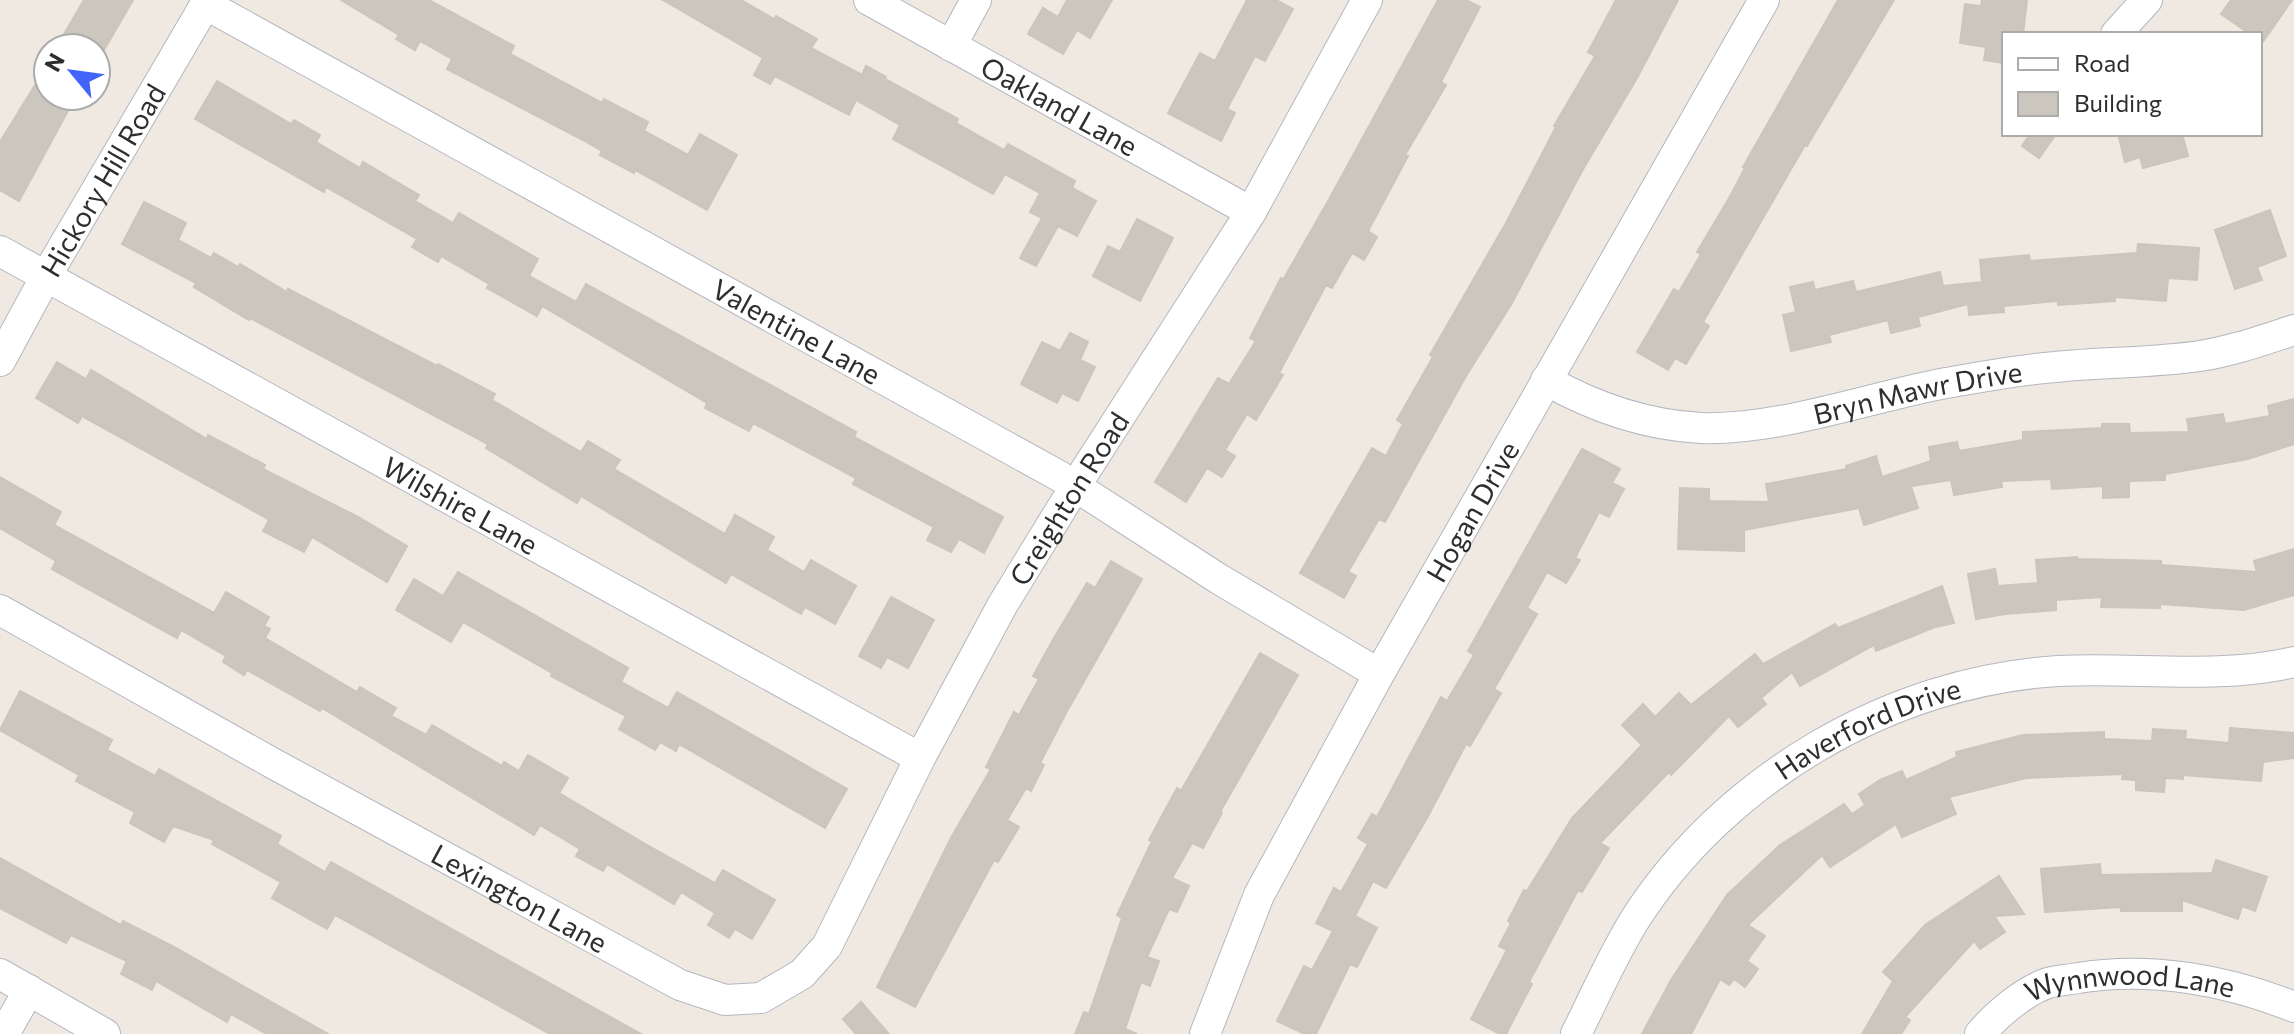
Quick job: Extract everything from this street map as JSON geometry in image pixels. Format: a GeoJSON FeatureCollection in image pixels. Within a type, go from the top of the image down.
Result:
{"type":"FeatureCollection","features":[{"type":"Feature","properties":{"kind":"street","name":"Oakland Lane"},"geometry":{"type":"LineString","coordinates":[[869,0],[1251,212]]}},
{"type":"Feature","properties":{"kind":"street"},"geometry":{"type":"LineString","coordinates":[[951,46],[976,0]]}},
{"type":"Feature","properties":{"kind":"street","name":"Creighton Road"},"geometry":{"type":"LineString","coordinates":[[773,991],[802,974],[827,946],[920,758],[1003,604],[1251,212],[1367,0]]}},
{"type":"Feature","properties":{"kind":"street","name":"Hogan Drive"},"geometry":{"type":"LineString","coordinates":[[1205,1034],[1259,895],[1379,674],[1764,0]]}},
{"type":"Feature","properties":{"kind":"street"},"geometry":{"type":"LineString","coordinates":[[2118,32],[2147,0]]}},
{"type":"Feature","properties":{"kind":"street","name":"Hickory Hill Road"},"geometry":{"type":"LineString","coordinates":[[0,361],[45,278],[207,2]]}},
{"type":"Feature","properties":{"kind":"street","name":"Valentine Lane"},"geometry":{"type":"LineString","coordinates":[[207,2],[1076,485],[1219,579],[1379,674]]}},
{"type":"Feature","properties":{"kind":"street","name":"Wilshire Lane"},"geometry":{"type":"LineString","coordinates":[[0,251],[920,758]]}},
{"type":"Feature","properties":{"kind":"street","name":"Bryn Mawr Drive"},"geometry":{"type":"LineString","coordinates":[[1546,380],[1604,409],[1626,416],[1668,425],[1706,428],[1771,421],[1993,375],[2054,367],[2201,356],[2294,330]]}},
{"type":"Feature","properties":{"kind":"street","name":"Lexington Lane"},"geometry":{"type":"LineString","coordinates":[[0,610],[274,764],[680,985],[725,1000],[761,998],[773,991]]}},
{"type":"Feature","properties":{"kind":"street","name":"Haverford Drive"},"geometry":{"type":"LineString","coordinates":[[1576,1034],[1635,920],[1697,842],[1777,773],[1815,747],[1857,725],[1935,694],[2015,675],[2094,670],[2194,671],[2294,662]]}},
{"type":"Feature","properties":{"kind":"street"},"geometry":{"type":"LineString","coordinates":[[0,974],[105,1034]]}},
{"type":"Feature","properties":{"kind":"street","name":"Wynnwood Lane"},"geometry":{"type":"LineString","coordinates":[[1980,1034],[1996,1014],[2047,983],[2095,975],[2153,974],[2214,982],[2260,993],[2294,1007]]}},
{"type":"Feature","properties":{"kind":"street"},"geometry":{"type":"LineString","coordinates":[[4,1034],[29,990]]}},
{"type":"Feature","properties":{"kind":"building"},"geometry":{"type":"Polygon","coordinates":[[[84,0],[133,0],[112,36],[112,32],[65,32],[84,0]]]}},
{"type":"Feature","properties":{"kind":"building"},"geometry":{"type":"Polygon","coordinates":[[[341,0],[429,0],[514,46],[510,54],[602,103],[604,99],[648,122],[644,131],[688,155],[700,134],[737,155],[707,210],[635,170],[634,173],[600,155],[602,151],[583,140],[447,69],[452,59],[420,41],[415,50],[396,39],[399,35],[341,0]]]}},
{"type":"Feature","properties":{"kind":"building"},"geometry":{"type":"Polygon","coordinates":[[[663,0],[741,0],[774,19],[776,16],[817,39],[811,48],[862,75],[866,66],[958,119],[956,123],[1004,150],[1008,144],[1075,181],[1072,188],[1096,201],[1077,236],[1058,226],[1036,266],[1020,258],[1042,218],[1030,212],[1040,193],[1005,174],[993,194],[893,139],[900,125],[856,100],[849,115],[775,76],[770,84],[754,75],[763,58],[663,0]]]}},
{"type":"Feature","properties":{"kind":"building"},"geometry":{"type":"Polygon","coordinates":[[[1067,0],[1112,0],[1090,38],[1077,30],[1063,54],[1028,34],[1043,8],[1058,17],[1067,0]]]}},
{"type":"Feature","properties":{"kind":"building"},"geometry":{"type":"Polygon","coordinates":[[[1247,0],[1276,0],[1293,9],[1265,61],[1255,56],[1227,109],[1235,113],[1221,141],[1168,113],[1200,53],[1215,61],[1247,0]]]}},
{"type":"Feature","properties":{"kind":"building"},"geometry":{"type":"Polygon","coordinates":[[[1438,0],[1466,0],[1480,7],[1441,82],[1446,85],[1405,155],[1408,156],[1368,231],[1377,237],[1364,260],[1352,253],[1332,288],[1326,285],[1279,373],[1283,375],[1256,420],[1247,414],[1225,450],[1235,456],[1222,477],[1207,468],[1186,502],[1155,482],[1218,378],[1229,384],[1256,341],[1250,338],[1281,278],[1283,280],[1327,203],[1438,0]]]}},
{"type":"Feature","properties":{"kind":"building"},"geometry":{"type":"Polygon","coordinates":[[[1616,0],[1678,0],[1512,303],[1466,376],[1385,522],[1379,519],[1348,572],[1356,576],[1344,598],[1300,573],[1372,448],[1386,456],[1403,424],[1397,420],[1433,357],[1430,355],[1506,223],[1554,126],[1595,56],[1588,52],[1616,0]]]}},
{"type":"Feature","properties":{"kind":"building"},"geometry":{"type":"Polygon","coordinates":[[[1838,0],[1894,0],[1805,145],[1703,322],[1709,326],[1686,364],[1675,358],[1668,370],[1637,352],[1674,289],[1679,292],[1701,254],[1697,252],[1838,0]]]}},
{"type":"Feature","properties":{"kind":"building"},"geometry":{"type":"Polygon","coordinates":[[[1982,0],[2027,0],[2023,32],[2002,32],[2002,63],[1984,60],[1986,47],[1960,43],[1965,4],[1981,6],[1982,0]]]}},
{"type":"Feature","properties":{"kind":"building"},"geometry":{"type":"Polygon","coordinates":[[[2231,0],[2292,0],[2262,43],[2262,32],[2247,32],[2221,14],[2231,0]]]}},
{"type":"Feature","properties":{"kind":"building"},"geometry":{"type":"Polygon","coordinates":[[[217,81],[291,124],[294,120],[320,135],[316,142],[360,168],[363,162],[419,195],[415,201],[453,223],[459,213],[538,259],[529,276],[576,302],[586,284],[856,432],[854,437],[1003,517],[984,553],[959,539],[951,552],[927,540],[934,527],[853,484],[856,478],[753,423],[749,431],[705,408],[707,403],[542,306],[537,316],[487,288],[489,284],[441,256],[438,262],[412,247],[417,239],[326,187],[324,192],[195,119],[217,81]]]}},
{"type":"Feature","properties":{"kind":"building"},"geometry":{"type":"Polygon","coordinates":[[[32,90],[32,112],[67,112],[19,201],[0,190],[0,142],[32,90]]]}},
{"type":"Feature","properties":{"kind":"building"},"geometry":{"type":"Polygon","coordinates":[[[2029,136],[2055,136],[2039,158],[2022,146],[2029,136]]]}},
{"type":"Feature","properties":{"kind":"building"},"geometry":{"type":"Polygon","coordinates":[[[2118,136],[2183,136],[2188,156],[2143,168],[2140,157],[2125,162],[2118,136]]]}},
{"type":"Feature","properties":{"kind":"building"},"geometry":{"type":"Polygon","coordinates":[[[144,202],[186,223],[178,240],[211,258],[214,253],[238,267],[240,264],[287,292],[288,289],[438,364],[495,394],[492,400],[581,452],[588,441],[620,460],[614,469],[725,534],[735,515],[774,537],[767,550],[804,572],[811,560],[856,586],[835,624],[805,607],[801,614],[731,574],[726,583],[581,496],[577,503],[486,448],[488,444],[249,320],[194,287],[196,283],[122,244],[144,202]]]}},
{"type":"Feature","properties":{"kind":"building"},"geometry":{"type":"Polygon","coordinates":[[[2270,210],[2286,256],[2257,267],[2262,280],[2235,289],[2215,230],[2270,210]]]}},
{"type":"Feature","properties":{"kind":"building"},"geometry":{"type":"Polygon","coordinates":[[[1137,219],[1173,238],[1140,301],[1093,276],[1108,246],[1120,252],[1137,219]]]}},
{"type":"Feature","properties":{"kind":"building"},"geometry":{"type":"Polygon","coordinates":[[[2138,244],[2199,248],[2197,280],[2168,278],[2166,301],[2115,297],[2115,301],[2058,305],[2058,301],[2003,306],[2004,312],[1969,315],[1968,304],[1918,317],[1920,326],[1891,333],[1888,320],[1829,335],[1831,342],[1791,351],[1783,315],[1796,312],[1790,287],[1813,282],[1815,290],[1853,281],[1856,292],[1940,272],[1943,286],[1982,282],[1980,260],[2029,255],[2030,261],[2137,253],[2138,244]]]}},
{"type":"Feature","properties":{"kind":"building"},"geometry":{"type":"Polygon","coordinates":[[[1070,333],[1088,342],[1080,360],[1095,367],[1078,401],[1062,393],[1057,403],[1021,384],[1042,342],[1060,351],[1070,333]]]}},
{"type":"Feature","properties":{"kind":"building"},"geometry":{"type":"Polygon","coordinates":[[[57,362],[86,379],[91,370],[207,439],[208,435],[265,465],[263,469],[358,517],[407,546],[387,582],[312,537],[304,552],[263,531],[269,520],[261,515],[82,416],[78,423],[36,398],[57,362]]]}},
{"type":"Feature","properties":{"kind":"building"},"geometry":{"type":"Polygon","coordinates":[[[2294,399],[2294,444],[2248,459],[2165,474],[2165,480],[2129,481],[2129,497],[2103,498],[2103,486],[2052,489],[2051,479],[2001,481],[2002,487],[1954,495],[1951,480],[1911,486],[1918,508],[1864,525],[1859,508],[1744,530],[1744,551],[1678,549],[1680,488],[1709,489],[1709,501],[1769,502],[1766,484],[1847,469],[1846,466],[1876,456],[1882,477],[1931,461],[1929,447],[1957,442],[1959,451],[2023,440],[2023,432],[2102,428],[2102,424],[2129,424],[2130,433],[2189,432],[2187,419],[2223,414],[2225,424],[2270,416],[2268,406],[2294,399]]]}},
{"type":"Feature","properties":{"kind":"building"},"geometry":{"type":"Polygon","coordinates":[[[1582,449],[1620,469],[1612,483],[1624,489],[1609,517],[1599,512],[1575,558],[1580,560],[1566,583],[1547,572],[1527,608],[1537,614],[1494,689],[1501,693],[1470,746],[1466,744],[1386,888],[1373,881],[1355,916],[1377,928],[1357,967],[1350,964],[1316,1034],[1305,1034],[1277,1021],[1304,966],[1312,970],[1333,931],[1316,923],[1334,888],[1341,892],[1368,844],[1358,838],[1372,814],[1377,817],[1441,697],[1447,701],[1474,655],[1468,651],[1582,449]]]}},
{"type":"Feature","properties":{"kind":"building"},"geometry":{"type":"Polygon","coordinates":[[[0,477],[61,512],[54,525],[214,613],[226,592],[269,617],[264,626],[270,629],[265,638],[357,692],[360,687],[396,708],[391,716],[426,735],[432,725],[502,766],[504,762],[519,771],[528,755],[568,778],[559,793],[647,845],[715,883],[723,870],[775,900],[752,939],[735,929],[729,938],[708,925],[715,913],[681,892],[674,904],[607,864],[603,871],[576,856],[580,849],[540,825],[534,835],[322,708],[320,711],[247,670],[244,675],[223,662],[226,656],[181,630],[177,638],[52,569],[56,561],[0,528],[0,477]]]}},
{"type":"Feature","properties":{"kind":"building"},"geometry":{"type":"Polygon","coordinates":[[[2294,549],[2294,595],[2244,610],[2160,604],[2160,608],[2101,607],[2102,597],[2056,600],[2056,610],[1976,619],[1968,574],[1995,569],[1998,586],[2038,583],[2036,560],[2077,557],[2161,561],[2161,565],[2257,572],[2254,561],[2294,549]]]}},
{"type":"Feature","properties":{"kind":"building"},"geometry":{"type":"Polygon","coordinates":[[[1111,561],[1142,579],[1066,713],[1040,763],[1044,765],[1031,791],[1026,788],[1007,820],[1019,827],[998,862],[994,860],[915,1007],[877,987],[952,836],[991,769],[986,767],[1014,712],[1019,715],[1039,679],[1033,676],[1087,583],[1095,588],[1111,561]]]}},
{"type":"Feature","properties":{"kind":"building"},"geometry":{"type":"Polygon","coordinates":[[[458,572],[628,668],[621,682],[668,708],[677,692],[847,789],[825,828],[679,744],[676,751],[660,742],[655,750],[619,729],[626,716],[551,676],[552,673],[463,622],[451,642],[396,610],[414,579],[443,596],[458,572]]]}},
{"type":"Feature","properties":{"kind":"building"},"geometry":{"type":"Polygon","coordinates":[[[1942,586],[1954,623],[1935,627],[1876,651],[1874,645],[1800,686],[1792,672],[1761,698],[1766,704],[1738,727],[1729,716],[1600,843],[1609,848],[1582,892],[1578,890],[1529,982],[1532,984],[1506,1034],[1471,1019],[1507,950],[1499,946],[1524,890],[1527,891],[1572,818],[1642,745],[1622,725],[1643,704],[1655,717],[1679,693],[1691,705],[1755,654],[1763,664],[1835,624],[1838,628],[1942,586]]]}},
{"type":"Feature","properties":{"kind":"building"},"geometry":{"type":"Polygon","coordinates":[[[891,597],[934,620],[908,668],[887,657],[881,668],[859,656],[891,597]]]}},
{"type":"Feature","properties":{"kind":"building"},"geometry":{"type":"Polygon","coordinates":[[[1260,653],[1298,675],[1220,812],[1203,848],[1192,843],[1172,878],[1189,886],[1177,912],[1169,909],[1147,957],[1159,961],[1150,986],[1141,982],[1125,1029],[1137,1034],[1075,1034],[1084,1012],[1089,1014],[1122,918],[1117,915],[1152,841],[1149,840],[1177,788],[1181,791],[1260,653]]]}},
{"type":"Feature","properties":{"kind":"building"},"geometry":{"type":"Polygon","coordinates":[[[20,691],[112,740],[107,750],[155,776],[159,769],[281,836],[277,844],[325,872],[331,862],[641,1034],[550,1034],[335,915],[327,929],[272,898],[281,882],[212,844],[214,840],[173,826],[164,842],[130,823],[135,812],[76,781],[79,775],[0,730],[20,691]]]}},
{"type":"Feature","properties":{"kind":"building"},"geometry":{"type":"Polygon","coordinates":[[[2230,728],[2294,733],[2294,758],[2263,762],[2261,781],[2183,775],[2183,779],[2165,778],[2164,792],[2136,790],[2136,780],[2122,779],[2123,774],[2026,778],[1949,797],[1956,814],[1902,837],[1896,824],[1830,867],[1822,855],[1748,925],[1765,936],[1747,961],[1758,969],[1745,987],[1734,979],[1729,985],[1720,979],[1691,1034],[1642,1034],[1671,980],[1727,895],[1780,845],[1844,804],[1852,814],[1865,805],[1859,794],[1880,780],[1902,771],[1906,780],[1957,757],[1956,752],[2023,735],[2104,732],[2104,739],[2152,741],[2153,729],[2186,731],[2185,739],[2229,743],[2230,728]]]}},
{"type":"Feature","properties":{"kind":"building"},"geometry":{"type":"Polygon","coordinates":[[[0,858],[121,925],[123,921],[174,947],[328,1034],[267,1034],[231,1014],[227,1022],[156,981],[152,990],[121,974],[127,961],[71,935],[66,943],[0,908],[0,858]]]}},
{"type":"Feature","properties":{"kind":"building"},"geometry":{"type":"Polygon","coordinates":[[[2216,860],[2267,877],[2255,911],[2242,906],[2238,919],[2182,900],[2182,911],[2121,911],[2121,907],[2045,912],[2041,869],[2100,864],[2101,875],[2212,873],[2216,860]]]}},
{"type":"Feature","properties":{"kind":"building"},"geometry":{"type":"Polygon","coordinates":[[[1999,876],[2024,914],[1994,916],[2005,932],[1980,949],[1974,941],[1905,1017],[1910,1020],[1901,1034],[1862,1034],[1893,981],[1883,972],[1925,925],[1999,876]]]}},
{"type":"Feature","properties":{"kind":"building"},"geometry":{"type":"Polygon","coordinates":[[[861,1002],[889,1034],[856,1034],[843,1019],[861,1002]]]}}]}
